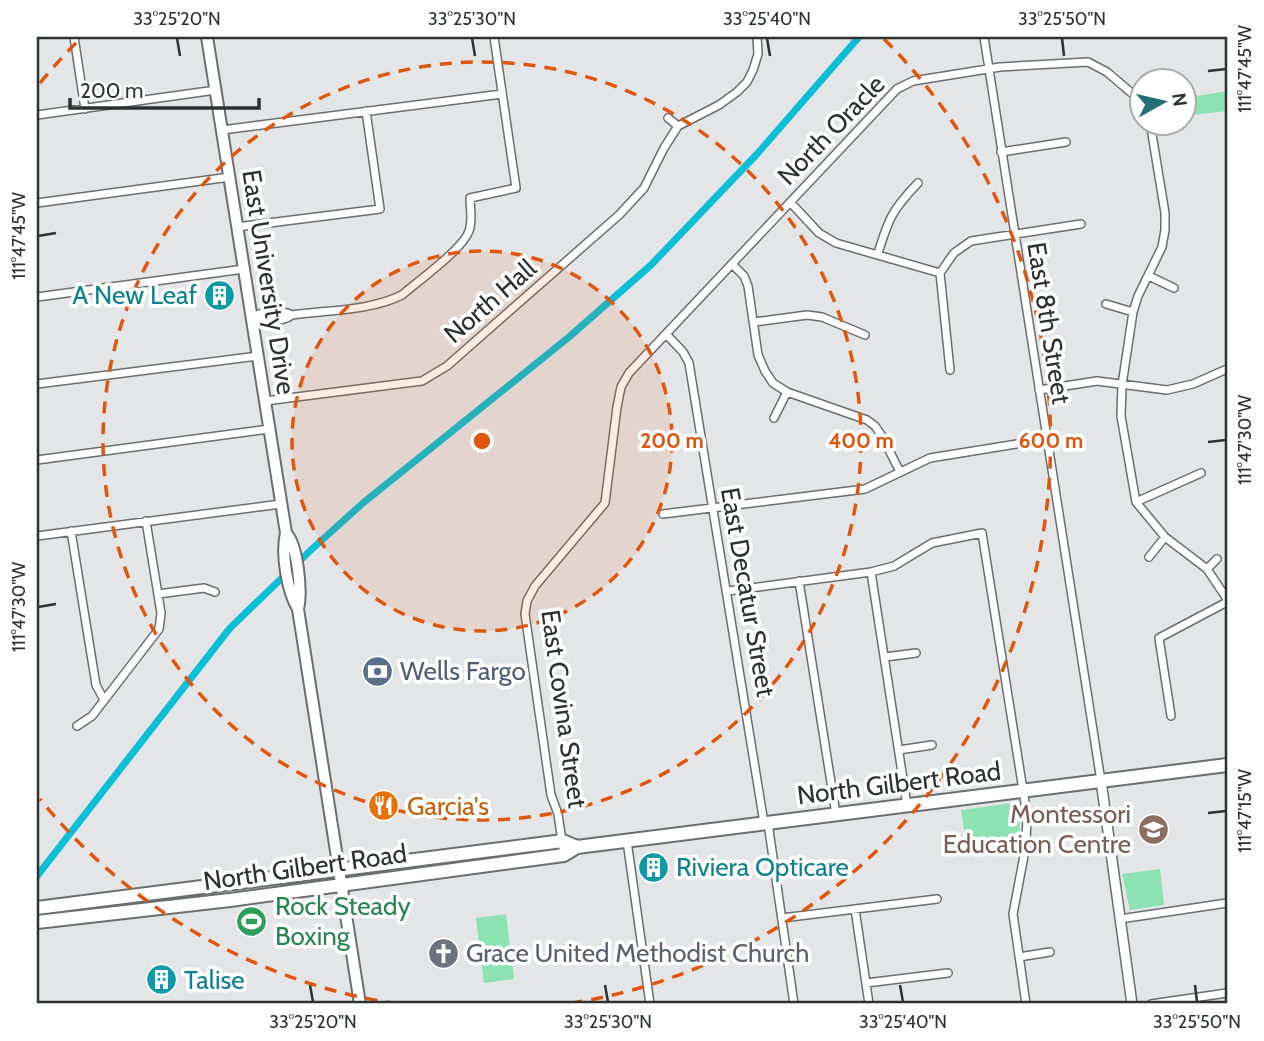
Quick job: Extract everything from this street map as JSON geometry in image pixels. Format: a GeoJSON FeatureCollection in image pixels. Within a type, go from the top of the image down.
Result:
{"type":"FeatureCollection","features":[{"type":"Feature","properties":{"kind":"main road","name":"East University Drive"},"geometry":{"type":"LineString","coordinates":[[207,37],[286,533],[283,545],[291,598],[298,609]]}},
{"type":"Feature","properties":{"kind":"main road","name":"East University Drive"},"geometry":{"type":"LineString","coordinates":[[286,533],[292,540],[298,576],[301,597],[298,609],[360,1004]]}},
{"type":"Feature","properties":{"kind":"main road","name":"North Gilbert Road"},"geometry":{"type":"LineString","coordinates":[[41,922],[230,900],[564,855],[577,847],[1227,765]]}},
{"type":"Feature","properties":{"kind":"main road"},"geometry":{"type":"LineString","coordinates":[[563,841],[577,847]]}},
{"type":"Feature","properties":{"kind":"main road","name":"North Gilbert Road"},"geometry":{"type":"LineString","coordinates":[[40,908],[563,841]]}},
{"type":"Feature","properties":{"kind":"main road"},"geometry":{"type":"LineString","coordinates":[[469,868],[472,861],[501,854],[508,848]]}},
{"type":"Feature","properties":{"kind":"main road"},"geometry":{"type":"LineString","coordinates":[[427,873],[441,865],[462,861],[466,853]]}},
{"type":"Feature","properties":{"kind":"main road"},"geometry":{"type":"LineString","coordinates":[[228,884],[230,900]]}},
{"type":"Feature","properties":{"kind":"main road"},"geometry":{"type":"LineString","coordinates":[[132,897],[133,911]]}},
{"type":"Feature","properties":{"kind":"main road"},"geometry":{"type":"LineString","coordinates":[[40,908],[41,922]]}},
{"type":"Feature","properties":{"kind":"street"},"geometry":{"type":"LineString","coordinates":[[74,37],[85,109]]}},
{"type":"Feature","properties":{"kind":"street"},"geometry":{"type":"LineString","coordinates":[[251,317],[264,312],[286,312],[292,315],[377,303],[402,295],[460,245],[469,233],[470,198],[516,188],[494,37]]}},
{"type":"Feature","properties":{"kind":"street"},"geometry":{"type":"LineString","coordinates":[[668,118],[678,126],[719,105],[737,92],[754,70],[758,54],[757,37]]}},
{"type":"Feature","properties":{"kind":"street","name":"East 8th Street"},"geometry":{"type":"LineString","coordinates":[[984,37],[1101,781]]}},
{"type":"Feature","properties":{"kind":"street","name":"North Oracle"},"geometry":{"type":"LineString","coordinates":[[621,387],[629,373],[897,89],[913,81],[989,69],[1088,62],[1107,72],[1128,90]]}},
{"type":"Feature","properties":{"kind":"street"},"geometry":{"type":"LineString","coordinates":[[37,115],[216,90]]}},
{"type":"Feature","properties":{"kind":"street"},"geometry":{"type":"LineString","coordinates":[[222,130],[502,94]]}},
{"type":"Feature","properties":{"kind":"street"},"geometry":{"type":"LineString","coordinates":[[237,228],[380,209],[366,111]]}},
{"type":"Feature","properties":{"kind":"street","name":"North Hall"},"geometry":{"type":"LineString","coordinates":[[265,401],[422,381],[447,366],[619,215],[644,188],[678,126]]}},
{"type":"Feature","properties":{"kind":"street"},"geometry":{"type":"LineString","coordinates":[[1152,136],[1165,214],[1165,230],[1162,247],[1133,312],[1122,385],[1121,416],[1136,502],[1164,537],[1207,569],[1227,600],[1159,638],[1171,716]]}},
{"type":"Feature","properties":{"kind":"street"},"geometry":{"type":"LineString","coordinates":[[1001,152],[1066,142]]}},
{"type":"Feature","properties":{"kind":"street"},"geometry":{"type":"LineString","coordinates":[[37,204],[230,177]]}},
{"type":"Feature","properties":{"kind":"street"},"geometry":{"type":"LineString","coordinates":[[878,253],[888,219],[918,183]]}},
{"type":"Feature","properties":{"kind":"street"},"geometry":{"type":"LineString","coordinates":[[790,202],[819,233],[836,243],[940,273]]}},
{"type":"Feature","properties":{"kind":"street"},"geometry":{"type":"LineString","coordinates":[[950,370],[940,273],[954,253],[971,241],[1081,224]]}},
{"type":"Feature","properties":{"kind":"street"},"geometry":{"type":"LineString","coordinates":[[732,264],[744,276],[748,286],[758,355],[773,383],[787,392],[867,420],[875,426],[900,472]]}},
{"type":"Feature","properties":{"kind":"street"},"geometry":{"type":"LineString","coordinates":[[37,298],[244,269]]}},
{"type":"Feature","properties":{"kind":"street"},"geometry":{"type":"LineString","coordinates":[[1149,275],[1174,288]]}},
{"type":"Feature","properties":{"kind":"street"},"geometry":{"type":"LineString","coordinates":[[1106,304],[1133,312]]}},
{"type":"Feature","properties":{"kind":"street"},"geometry":{"type":"LineString","coordinates":[[754,322],[807,315],[822,317],[865,335]]}},
{"type":"Feature","properties":{"kind":"street","name":"East Decatur Street"},"geometry":{"type":"LineString","coordinates":[[666,334],[689,363],[794,1004]]}},
{"type":"Feature","properties":{"kind":"street"},"geometry":{"type":"LineString","coordinates":[[37,384],[258,356]]}},
{"type":"Feature","properties":{"kind":"street"},"geometry":{"type":"LineString","coordinates":[[1040,390],[1097,381],[1167,390],[1194,384],[1227,369]]}},
{"type":"Feature","properties":{"kind":"street","name":"East Covina Street"},"geometry":{"type":"LineString","coordinates":[[564,855],[551,794],[525,614],[527,601],[535,586],[605,503],[621,387]]}},
{"type":"Feature","properties":{"kind":"street"},"geometry":{"type":"LineString","coordinates":[[774,418],[787,392]]}},
{"type":"Feature","properties":{"kind":"street"},"geometry":{"type":"LineString","coordinates":[[37,460],[270,429]]}},
{"type":"Feature","properties":{"kind":"street"},"geometry":{"type":"LineString","coordinates":[[663,514],[865,489],[930,458],[1047,439]]}},
{"type":"Feature","properties":{"kind":"street"},"geometry":{"type":"LineString","coordinates":[[1136,502],[1201,473]]}},
{"type":"Feature","properties":{"kind":"street"},"geometry":{"type":"LineString","coordinates":[[37,536],[281,504]]}},
{"type":"Feature","properties":{"kind":"street"},"geometry":{"type":"LineString","coordinates":[[77,726],[92,716],[159,629],[161,618],[146,521]]}},
{"type":"Feature","properties":{"kind":"street"},"geometry":{"type":"LineString","coordinates":[[71,531],[96,685],[104,701]]}},
{"type":"Feature","properties":{"kind":"street"},"geometry":{"type":"LineString","coordinates":[[728,591],[871,572],[894,566],[932,542],[982,533],[1024,790],[1027,837],[1013,914],[1026,1004]]}},
{"type":"Feature","properties":{"kind":"street"},"geometry":{"type":"LineString","coordinates":[[1149,557],[1164,537]]}},
{"type":"Feature","properties":{"kind":"street"},"geometry":{"type":"LineString","coordinates":[[1207,569],[1217,559]]}},
{"type":"Feature","properties":{"kind":"street"},"geometry":{"type":"LineString","coordinates":[[871,572],[907,805]]}},
{"type":"Feature","properties":{"kind":"street"},"geometry":{"type":"LineString","coordinates":[[799,581],[836,814]]}},
{"type":"Feature","properties":{"kind":"street"},"geometry":{"type":"LineString","coordinates":[[158,594],[204,588],[215,592]]}},
{"type":"Feature","properties":{"kind":"street"},"geometry":{"type":"LineString","coordinates":[[884,657],[916,653]]}},
{"type":"Feature","properties":{"kind":"street"},"geometry":{"type":"LineString","coordinates":[[899,750],[932,746]]}},
{"type":"Feature","properties":{"kind":"street"},"geometry":{"type":"LineString","coordinates":[[1101,781],[1132,1004]]}},
{"type":"Feature","properties":{"kind":"street"},"geometry":{"type":"LineString","coordinates":[[627,841],[650,1004]]}},
{"type":"Feature","properties":{"kind":"street"},"geometry":{"type":"LineString","coordinates":[[782,918],[937,899]]}},
{"type":"Feature","properties":{"kind":"street"},"geometry":{"type":"LineString","coordinates":[[1120,919],[1227,904]]}},
{"type":"Feature","properties":{"kind":"street"},"geometry":{"type":"LineString","coordinates":[[855,909],[869,1004]]}},
{"type":"Feature","properties":{"kind":"street"},"geometry":{"type":"LineString","coordinates":[[1019,957],[1050,952]]}},
{"type":"Feature","properties":{"kind":"street"},"geometry":{"type":"LineString","coordinates":[[866,983],[948,973]]}},
{"type":"Feature","properties":{"kind":"street"},"geometry":{"type":"LineString","coordinates":[[1152,1004],[1227,993]]}},
{"type":"Feature","properties":{"kind":"green space"},"geometry":{"type":"Polygon","coordinates":[[[1227,91],[1227,111],[1198,114],[1198,96],[1227,91]]]}},
{"type":"Feature","properties":{"kind":"green space"},"geometry":{"type":"Polygon","coordinates":[[[1019,802],[1020,835],[966,843],[961,810],[1019,802]]]}},
{"type":"Feature","properties":{"kind":"green space"},"geometry":{"type":"Polygon","coordinates":[[[1160,869],[1164,905],[1130,910],[1122,874],[1160,869]]]}},
{"type":"Feature","properties":{"kind":"green space"},"geometry":{"type":"Polygon","coordinates":[[[506,914],[514,979],[484,983],[476,918],[506,914]]]}},
{"type":"Feature","properties":{"kind":"waterway"},"geometry":{"type":"LineString","coordinates":[[37,876],[230,628],[363,503],[569,337],[651,265],[757,154],[859,37]]}},
{"type":"Feature","properties":{"kind":"place","name":"A New Leaf"},"geometry":{"type":"Point","coordinates":[220,295]}},
{"type":"Feature","properties":{"kind":"place","name":"Wells Fargo"},"geometry":{"type":"Point","coordinates":[377,671]}},
{"type":"Feature","properties":{"kind":"place","name":"Garcia's"},"geometry":{"type":"Point","coordinates":[384,806]}},
{"type":"Feature","properties":{"kind":"place","name":"Montessori Education Centre"},"geometry":{"type":"Point","coordinates":[1154,829]}},
{"type":"Feature","properties":{"kind":"place","name":"Riviera Opticare"},"geometry":{"type":"Point","coordinates":[653,867]}},
{"type":"Feature","properties":{"kind":"place","name":"Rock Steady Boxing"},"geometry":{"type":"Point","coordinates":[252,921]}},
{"type":"Feature","properties":{"kind":"place","name":"Grace United Methodist Church"},"geometry":{"type":"Point","coordinates":[443,953]}},
{"type":"Feature","properties":{"kind":"place","name":"Talise"},"geometry":{"type":"Point","coordinates":[161,980]}}]}
